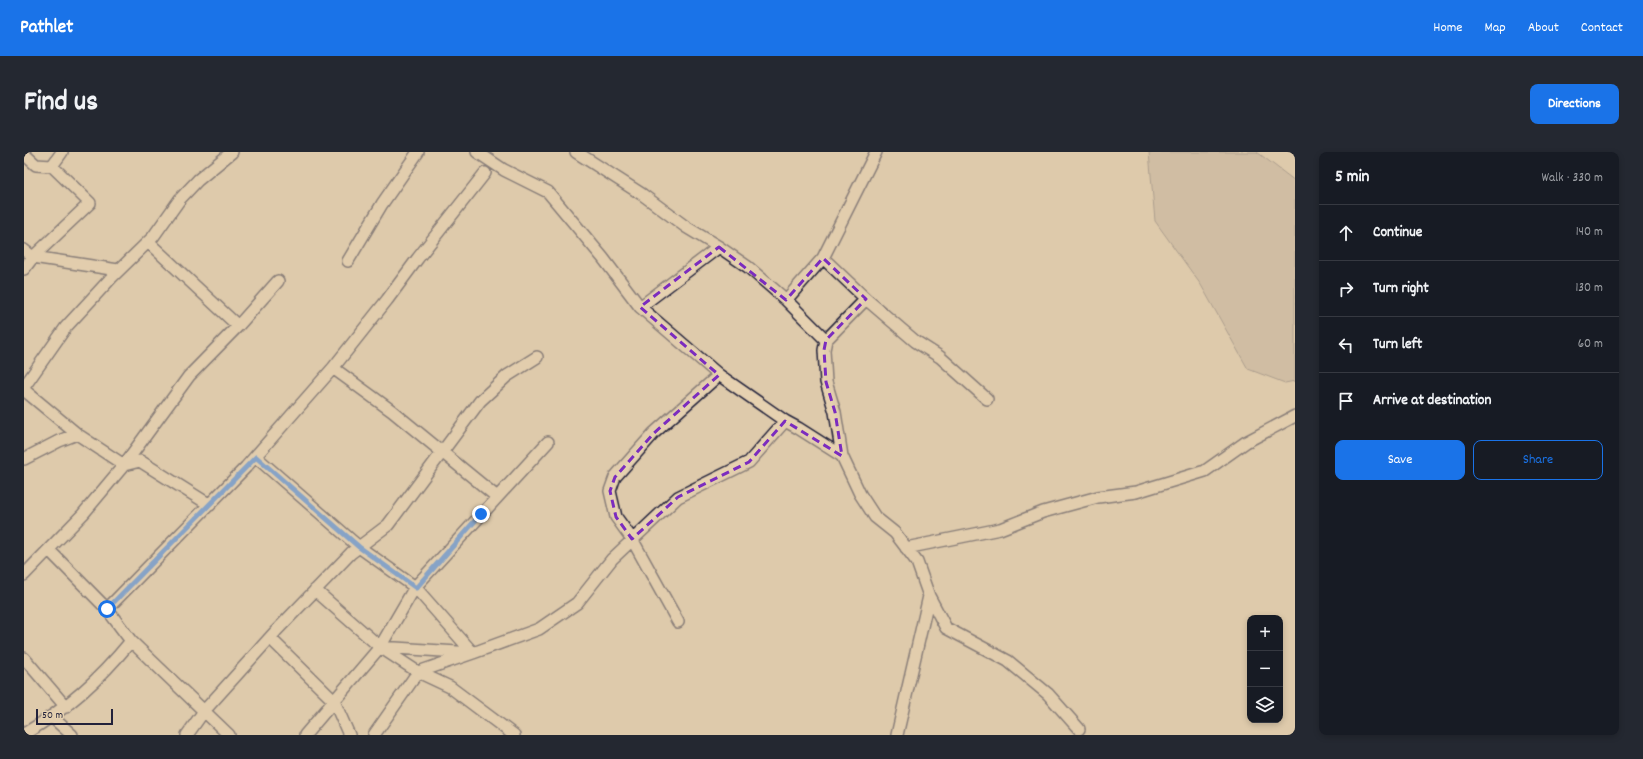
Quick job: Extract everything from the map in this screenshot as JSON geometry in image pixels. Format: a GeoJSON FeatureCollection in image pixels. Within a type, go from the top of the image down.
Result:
{"type":"FeatureCollection","features":[{"type":"Feature","properties":{"kind":"street"},"geometry":{"type":"LineString","coordinates":[[52,166],[62,152]]}},
{"type":"Feature","properties":{"kind":"street"},"geometry":{"type":"LineString","coordinates":[[24,387],[66,327],[118,270],[148,242],[184,194],[198,180],[232,152]]}},
{"type":"Feature","properties":{"kind":"street"},"geometry":{"type":"LineString","coordinates":[[348,261],[382,204],[418,152]]}},
{"type":"Feature","properties":{"kind":"street"},"geometry":{"type":"LineString","coordinates":[[477,152],[504,170],[548,192],[603,258],[640,307],[718,375],[785,422],[798,428],[842,456]]}},
{"type":"Feature","properties":{"kind":"street"},"geometry":{"type":"LineString","coordinates":[[576,152],[643,195],[686,227],[748,267],[786,300],[826,340]]}},
{"type":"Feature","properties":{"kind":"street"},"geometry":{"type":"LineString","coordinates":[[786,300],[823,258],[876,152]]}},
{"type":"Feature","properties":{"kind":"street"},"geometry":{"type":"LineString","coordinates":[[24,154],[36,165],[52,166],[90,203],[33,257],[24,269]]}},
{"type":"Feature","properties":{"kind":"street"},"geometry":{"type":"LineString","coordinates":[[107,609],[256,457],[333,368],[388,300],[418,258],[485,174]]}},
{"type":"Feature","properties":{"kind":"street"},"geometry":{"type":"LineString","coordinates":[[148,242],[238,326]]}},
{"type":"Feature","properties":{"kind":"street"},"geometry":{"type":"LineString","coordinates":[[640,307],[719,247]]}},
{"type":"Feature","properties":{"kind":"street"},"geometry":{"type":"LineString","coordinates":[[24,250],[33,257],[118,270]]}},
{"type":"Feature","properties":{"kind":"street"},"geometry":{"type":"LineString","coordinates":[[823,258],[866,300],[915,341],[940,357],[987,399]]}},
{"type":"Feature","properties":{"kind":"street"},"geometry":{"type":"LineString","coordinates":[[24,575],[83,514],[124,465],[189,376],[238,326],[278,281]]}},
{"type":"Feature","properties":{"kind":"street"},"geometry":{"type":"LineString","coordinates":[[866,300],[826,340],[824,350],[826,382],[835,412],[842,456],[860,494],[875,517],[895,533],[917,562],[929,596],[946,628],[1008,661],[1048,694],[1079,729]]}},
{"type":"Feature","properties":{"kind":"street"},"geometry":{"type":"LineString","coordinates":[[187,735],[204,712],[315,590],[351,553],[388,525],[480,401],[507,376],[536,357]]}},
{"type":"Feature","properties":{"kind":"street"},"geometry":{"type":"LineString","coordinates":[[333,368],[392,411],[496,497]]}},
{"type":"Feature","properties":{"kind":"street"},"geometry":{"type":"LineString","coordinates":[[678,622],[632,539],[616,517],[610,491],[615,477],[654,433],[718,375]]}},
{"type":"Feature","properties":{"kind":"street"},"geometry":{"type":"LineString","coordinates":[[24,390],[77,434],[124,465],[140,461],[210,505]]}},
{"type":"Feature","properties":{"kind":"street"},"geometry":{"type":"LineString","coordinates":[[906,548],[1000,529],[1043,512],[1098,497],[1136,492],[1205,471],[1246,442],[1295,416]]}},
{"type":"Feature","properties":{"kind":"street"},"geometry":{"type":"LineString","coordinates":[[374,735],[418,672],[539,629],[578,603],[612,559],[678,497],[749,462],[785,422]]}},
{"type":"Feature","properties":{"kind":"street"},"geometry":{"type":"LineString","coordinates":[[24,459],[77,434]]}},
{"type":"Feature","properties":{"kind":"street"},"geometry":{"type":"LineString","coordinates":[[305,735],[380,647],[416,588],[496,497],[548,442]]}},
{"type":"Feature","properties":{"kind":"street"},"geometry":{"type":"LineString","coordinates":[[256,457],[359,547],[416,588],[473,653]]}},
{"type":"Feature","properties":{"kind":"street"},"geometry":{"type":"LineString","coordinates":[[49,550],[107,609],[131,641],[229,735]]}},
{"type":"Feature","properties":{"kind":"street"},"geometry":{"type":"LineString","coordinates":[[315,590],[380,647],[418,672],[450,688],[514,735]]}},
{"type":"Feature","properties":{"kind":"street"},"geometry":{"type":"LineString","coordinates":[[897,735],[929,596]]}},
{"type":"Feature","properties":{"kind":"street"},"geometry":{"type":"LineString","coordinates":[[270,638],[334,701],[349,735]]}},
{"type":"Feature","properties":{"kind":"street"},"geometry":{"type":"LineString","coordinates":[[24,734],[66,707],[110,667],[131,641]]}},
{"type":"Feature","properties":{"kind":"street"},"geometry":{"type":"LineString","coordinates":[[380,647],[473,653]]}},
{"type":"Feature","properties":{"kind":"street"},"geometry":{"type":"LineString","coordinates":[[24,658],[66,707]]}},
{"type":"Feature","properties":{"kind":"street"},"geometry":{"type":"LineString","coordinates":[[52,717],[72,735]]}},
{"type":"Feature","properties":{"kind":"highlighted area"},"geometry":{"type":"Polygon","coordinates":[[[719,247],[786,300],[823,258],[866,299],[826,340],[824,350],[826,382],[835,412],[842,456],[785,421],[749,462],[678,497],[632,539],[616,517],[610,491],[615,477],[654,433],[719,375],[640,307],[719,247]]]}},
{"type":"Feature","properties":{"kind":"shaded area"},"geometry":{"type":"Polygon","coordinates":[[[1149,152],[1257,152],[1295,181],[1295,381],[1285,383],[1248,369],[1201,285],[1155,221],[1149,152]]]}},
{"type":"Feature","properties":{"kind":"route"},"geometry":{"type":"LineString","coordinates":[[107,609],[256,457],[359,547],[416,588],[481,514]]}}]}
